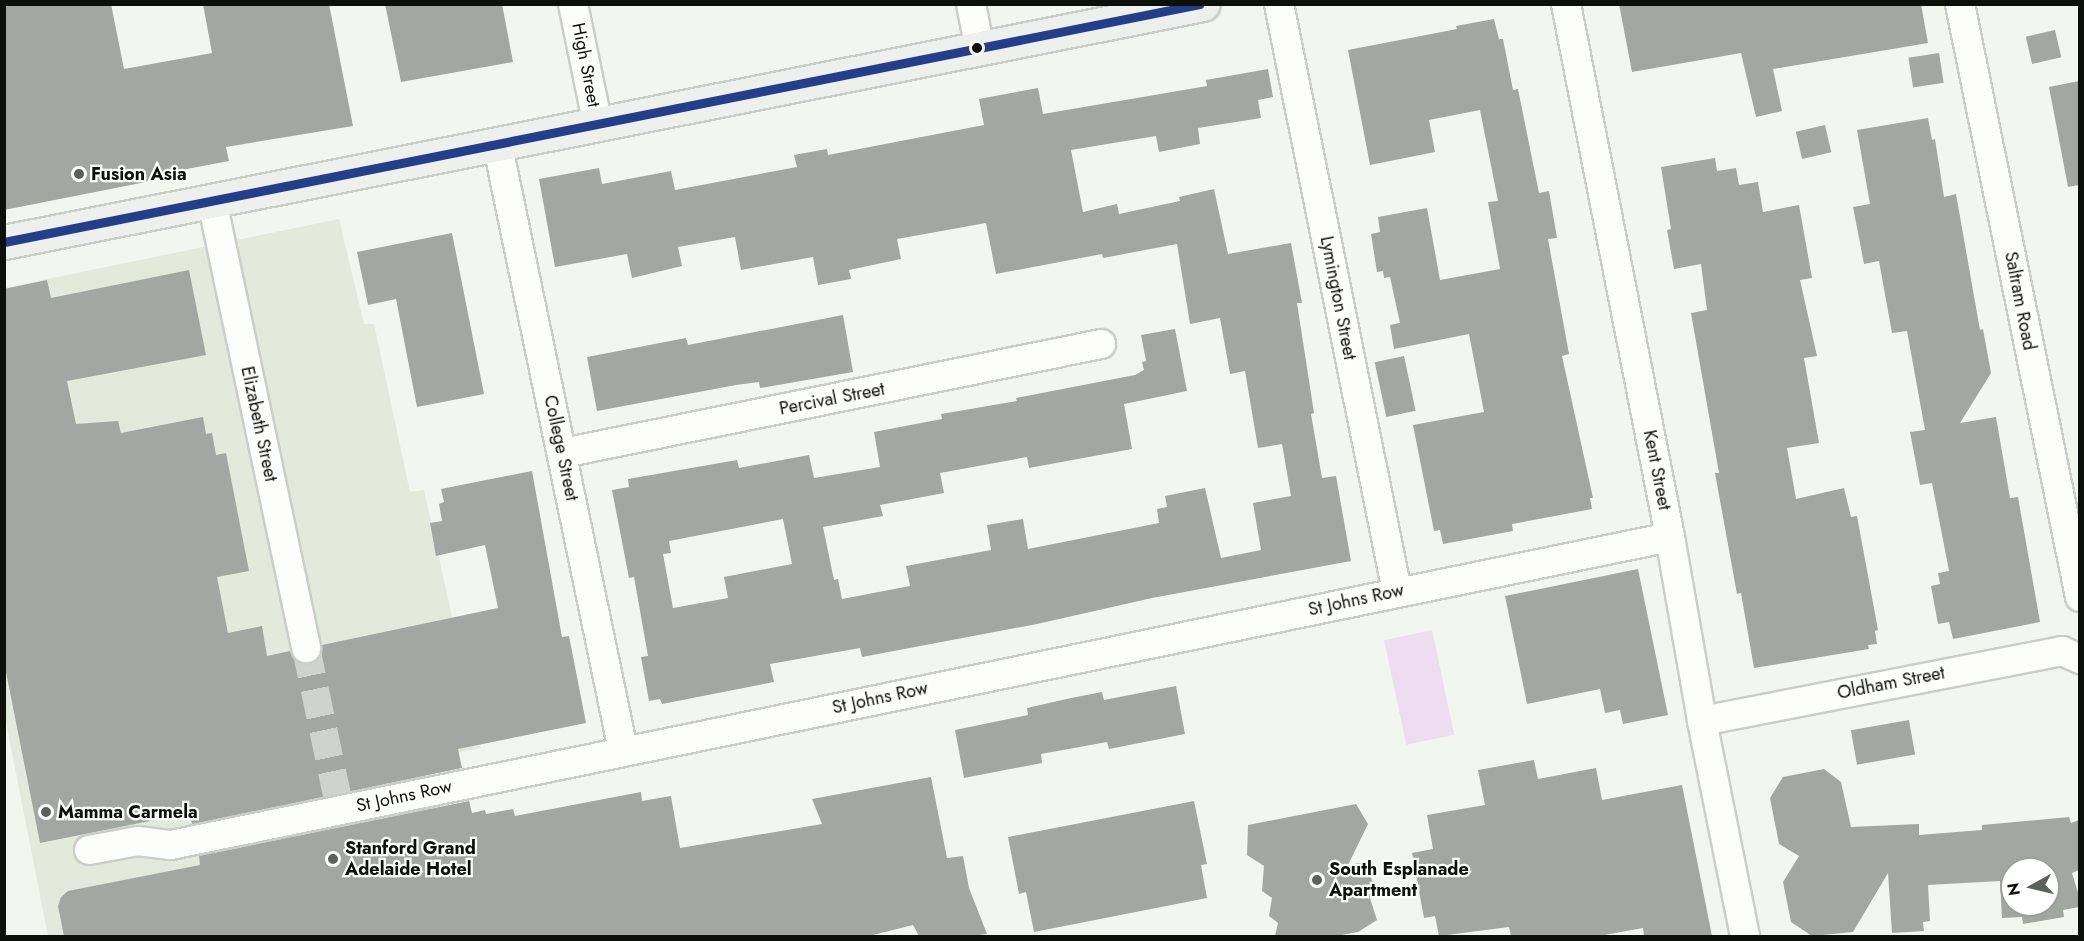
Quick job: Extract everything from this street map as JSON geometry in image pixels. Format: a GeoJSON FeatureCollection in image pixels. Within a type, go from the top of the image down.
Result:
{"type":"FeatureCollection","features":[{"type":"Feature","properties":{"kind":"street","name":"High Street"},"geometry":{"type":"LineString","coordinates":[[573,4],[598,126]]}},
{"type":"Feature","properties":{"kind":"street"},"geometry":{"type":"LineString","coordinates":[[971,4],[980,50]]}},
{"type":"Feature","properties":{"kind":"street"},"geometry":{"type":"LineString","coordinates":[[4,243],[498,147],[1203,4]]}},
{"type":"Feature","properties":{"kind":"street","name":"Lymington Street"},"geometry":{"type":"LineString","coordinates":[[1279,4],[1397,592]]}},
{"type":"Feature","properties":{"kind":"street","name":"Kent Street"},"geometry":{"type":"LineString","coordinates":[[1566,4],[1745,936]]}},
{"type":"Feature","properties":{"kind":"street","name":"Saltram Road"},"geometry":{"type":"LineString","coordinates":[[1960,4],[2079,597]]}},
{"type":"Feature","properties":{"kind":"street","name":"College Street"},"geometry":{"type":"LineString","coordinates":[[498,147],[623,750]]}},
{"type":"Feature","properties":{"kind":"street","name":"Elizabeth Street"},"geometry":{"type":"LineString","coordinates":[[212,201],[306,648]]}},
{"type":"Feature","properties":{"kind":"street","name":"Percival Street"},"geometry":{"type":"LineString","coordinates":[[562,453],[1101,344]]}},
{"type":"Feature","properties":{"kind":"street","name":"St Johns Row"},"geometry":{"type":"LineString","coordinates":[[89,850],[138,841],[171,845],[623,750],[1670,537]]}},
{"type":"Feature","properties":{"kind":"street","name":"Oldham Street"},"geometry":{"type":"LineString","coordinates":[[1702,721],[2062,651],[2079,659]]}},
{"type":"Feature","properties":{"kind":"shaded area"},"geometry":{"type":"Polygon","coordinates":[[[339,219],[364,324],[374,324],[410,492],[424,490],[481,748],[423,760],[456,936],[48,936],[5,717],[4,288],[339,219]]]}},
{"type":"Feature","properties":{"kind":"shaded area"},"geometry":{"type":"Polygon","coordinates":[[[1432,630],[1454,735],[1406,745],[1384,640],[1432,630]]]}},
{"type":"Feature","properties":{"kind":"building"},"geometry":{"type":"Polygon","coordinates":[[[4,4],[111,4],[124,69],[212,53],[203,4],[329,4],[353,126],[226,147],[229,161],[150,176],[151,181],[4,210],[4,4]]]}},
{"type":"Feature","properties":{"kind":"building"},"geometry":{"type":"Polygon","coordinates":[[[385,4],[502,4],[513,62],[401,82],[385,4]]]}},
{"type":"Feature","properties":{"kind":"building"},"geometry":{"type":"Polygon","coordinates":[[[1619,4],[1921,4],[1928,43],[1773,69],[1782,111],[1756,117],[1741,53],[1632,72],[1619,4]]]}},
{"type":"Feature","properties":{"kind":"building"},"geometry":{"type":"Polygon","coordinates":[[[1494,19],[1499,39],[1503,39],[1513,90],[1518,89],[1539,193],[1549,191],[1557,238],[1548,239],[1569,354],[1562,356],[1593,498],[1590,498],[1592,509],[1512,524],[1513,531],[1443,544],[1440,530],[1434,531],[1413,425],[1484,412],[1469,334],[1394,349],[1390,325],[1400,323],[1390,277],[1384,278],[1383,271],[1377,272],[1371,234],[1380,232],[1378,217],[1427,208],[1440,280],[1500,269],[1488,202],[1498,201],[1480,110],[1429,120],[1435,152],[1370,165],[1348,50],[1457,29],[1456,26],[1494,19]]]}},
{"type":"Feature","properties":{"kind":"building"},"geometry":{"type":"Polygon","coordinates":[[[2055,30],[2061,57],[2032,64],[2026,37],[2055,30]]]}},
{"type":"Feature","properties":{"kind":"building"},"geometry":{"type":"Polygon","coordinates":[[[1939,53],[1944,83],[1913,87],[1908,58],[1939,53]]]}},
{"type":"Feature","properties":{"kind":"building"},"geometry":{"type":"Polygon","coordinates":[[[1268,69],[1273,97],[1258,100],[1261,118],[1198,128],[1200,144],[1159,152],[1156,136],[1071,150],[1083,212],[1117,204],[1119,214],[1180,201],[1179,197],[1214,189],[1228,254],[1291,243],[1302,303],[1297,303],[1314,413],[1311,414],[1322,478],[1336,476],[1351,561],[1152,598],[1037,624],[862,657],[860,648],[770,664],[774,682],[662,704],[660,699],[649,701],[641,657],[648,656],[634,577],[629,578],[612,490],[629,487],[628,479],[737,460],[739,468],[809,455],[814,478],[880,467],[874,432],[942,419],[941,414],[1017,401],[1016,398],[1135,375],[1144,370],[1142,362],[1146,361],[1141,335],[1175,329],[1187,391],[1124,404],[1132,449],[1029,468],[1027,457],[940,473],[944,493],[880,505],[883,516],[823,527],[834,580],[838,579],[842,599],[910,586],[906,566],[991,550],[987,525],[1023,519],[1028,549],[1159,523],[1157,509],[1167,507],[1165,496],[1205,488],[1221,558],[1261,550],[1253,503],[1291,496],[1282,444],[1258,448],[1245,371],[1230,374],[1220,318],[1190,324],[1177,244],[1103,258],[1102,254],[996,274],[986,223],[897,239],[901,259],[849,270],[851,279],[818,285],[813,257],[741,270],[735,237],[678,247],[682,266],[632,278],[627,254],[555,267],[539,179],[599,168],[602,184],[671,171],[675,190],[797,167],[794,155],[827,149],[828,155],[984,125],[979,99],[1038,88],[1043,114],[1207,86],[1206,80],[1268,69]],[[783,519],[669,541],[671,553],[663,554],[673,608],[728,598],[724,577],[792,564],[783,519]]]}},
{"type":"Feature","properties":{"kind":"building"},"geometry":{"type":"Polygon","coordinates":[[[2079,81],[2079,185],[2068,187],[2049,87],[2079,81]]]}},
{"type":"Feature","properties":{"kind":"building"},"geometry":{"type":"Polygon","coordinates":[[[1928,118],[1932,140],[1935,139],[1944,197],[1956,194],[1980,330],[1983,329],[1991,373],[1960,423],[1996,417],[2010,498],[2018,497],[2040,622],[1953,639],[1949,622],[1938,624],[1931,586],[1940,584],[1938,573],[1949,571],[1932,483],[1920,485],[1910,432],[1925,430],[1907,331],[1892,333],[1879,261],[1864,264],[1853,207],[1870,204],[1857,130],[1928,118]]]}},
{"type":"Feature","properties":{"kind":"building"},"geometry":{"type":"Polygon","coordinates":[[[1825,125],[1831,152],[1802,159],[1796,132],[1825,125]]]}},
{"type":"Feature","properties":{"kind":"building"},"geometry":{"type":"Polygon","coordinates":[[[1715,158],[1717,171],[1736,168],[1739,185],[1758,182],[1763,212],[1799,205],[1812,278],[1800,280],[1817,356],[1804,358],[1819,443],[1787,448],[1796,499],[1844,488],[1851,517],[1857,516],[1878,630],[1875,631],[1877,644],[1868,645],[1869,649],[1754,668],[1741,593],[1737,594],[1715,473],[1719,473],[1691,313],[1707,310],[1701,264],[1674,269],[1667,230],[1671,229],[1661,167],[1715,158]]]}},
{"type":"Feature","properties":{"kind":"building"},"geometry":{"type":"Polygon","coordinates":[[[452,233],[484,394],[417,407],[396,299],[368,305],[357,252],[452,233]]]}},
{"type":"Feature","properties":{"kind":"building"},"geometry":{"type":"Polygon","coordinates":[[[189,270],[206,355],[67,381],[76,424],[118,421],[121,433],[203,417],[206,434],[212,433],[216,455],[226,453],[249,571],[217,577],[228,633],[262,626],[267,656],[290,651],[294,659],[309,664],[317,660],[322,645],[498,608],[485,545],[436,556],[430,523],[442,521],[439,504],[444,502],[441,489],[532,471],[562,637],[569,636],[586,723],[458,749],[462,768],[192,824],[190,813],[40,843],[4,662],[4,289],[47,280],[51,298],[189,270]]]}},
{"type":"Feature","properties":{"kind":"building"},"geometry":{"type":"Polygon","coordinates":[[[843,315],[853,372],[760,388],[759,382],[736,385],[597,411],[587,357],[686,338],[688,345],[843,315]]]}},
{"type":"Feature","properties":{"kind":"building"},"geometry":{"type":"Polygon","coordinates":[[[1404,356],[1416,411],[1386,417],[1375,362],[1404,356]]]}},
{"type":"Feature","properties":{"kind":"building"},"geometry":{"type":"Polygon","coordinates":[[[1638,569],[1668,715],[1623,724],[1620,710],[1605,713],[1600,689],[1527,704],[1505,596],[1638,569]]]}},
{"type":"Feature","properties":{"kind":"building"},"geometry":{"type":"Polygon","coordinates":[[[1176,686],[1185,734],[1109,749],[1107,742],[1041,754],[1042,763],[964,778],[955,730],[1028,715],[1027,708],[1071,698],[1102,692],[1104,700],[1176,686]]]}},
{"type":"Feature","properties":{"kind":"building"},"geometry":{"type":"Polygon","coordinates":[[[1909,720],[1915,754],[1857,765],[1851,730],[1909,720]]]}},
{"type":"Feature","properties":{"kind":"building"},"geometry":{"type":"Polygon","coordinates":[[[1534,760],[1538,779],[1596,768],[1602,800],[1682,785],[1712,936],[1644,936],[1643,928],[1599,936],[1511,936],[1509,927],[1439,936],[1435,916],[1424,918],[1412,853],[1433,849],[1427,815],[1485,805],[1478,770],[1534,760]]]}},
{"type":"Feature","properties":{"kind":"building"},"geometry":{"type":"Polygon","coordinates":[[[1824,769],[1841,782],[1851,827],[1919,824],[1919,835],[1982,830],[1982,825],[2069,817],[2071,823],[2079,820],[2079,870],[2072,873],[2079,896],[2079,907],[2063,910],[2064,917],[2023,924],[2022,917],[2060,917],[2060,857],[2000,857],[2000,881],[1928,885],[1930,921],[1923,922],[1924,931],[1892,933],[1888,873],[1853,932],[1812,936],[1791,922],[1783,882],[1799,856],[1779,844],[1770,798],[1783,777],[1824,769]]]}},
{"type":"Feature","properties":{"kind":"building"},"geometry":{"type":"Polygon","coordinates":[[[931,777],[947,858],[963,856],[969,888],[987,934],[919,936],[913,925],[869,936],[64,936],[58,906],[61,897],[68,891],[200,865],[199,856],[469,801],[472,813],[485,810],[486,814],[513,809],[515,816],[641,792],[642,801],[671,796],[680,848],[822,824],[812,799],[931,777]]]}},
{"type":"Feature","properties":{"kind":"building"},"geometry":{"type":"Polygon","coordinates":[[[1194,801],[1207,864],[1201,865],[1207,898],[1034,932],[1026,892],[1019,894],[1008,837],[1194,801]]]}},
{"type":"Feature","properties":{"kind":"building","name":"South Esplanade Apartment"},"geometry":{"type":"Polygon","coordinates":[[[1356,804],[1368,824],[1348,865],[1364,862],[1377,891],[1370,898],[1377,920],[1358,932],[1336,936],[1275,936],[1278,923],[1269,916],[1272,898],[1262,891],[1264,866],[1247,855],[1248,825],[1356,804]]]}},
{"type":"Feature","properties":{"kind":"tunnel"},"geometry":{"type":"LineString","coordinates":[[306,648],[340,810]]}},
{"type":"Feature","properties":{"kind":"transit line"},"geometry":{"type":"LineString","coordinates":[[4,242],[1200,4]]}},
{"type":"Feature","properties":{"kind":"place","name":"Fusion Asia"},"geometry":{"type":"Point","coordinates":[79,174]}},
{"type":"Feature","properties":{"kind":"place","name":"Mamma Carmela"},"geometry":{"type":"Point","coordinates":[46,812]}},
{"type":"Feature","properties":{"kind":"place","name":"Stanford Grand Adelaide Hotel"},"geometry":{"type":"Point","coordinates":[333,859]}},
{"type":"Feature","properties":{"kind":"place","name":"South Esplanade Apartment"},"geometry":{"type":"Point","coordinates":[1317,880]}}]}
